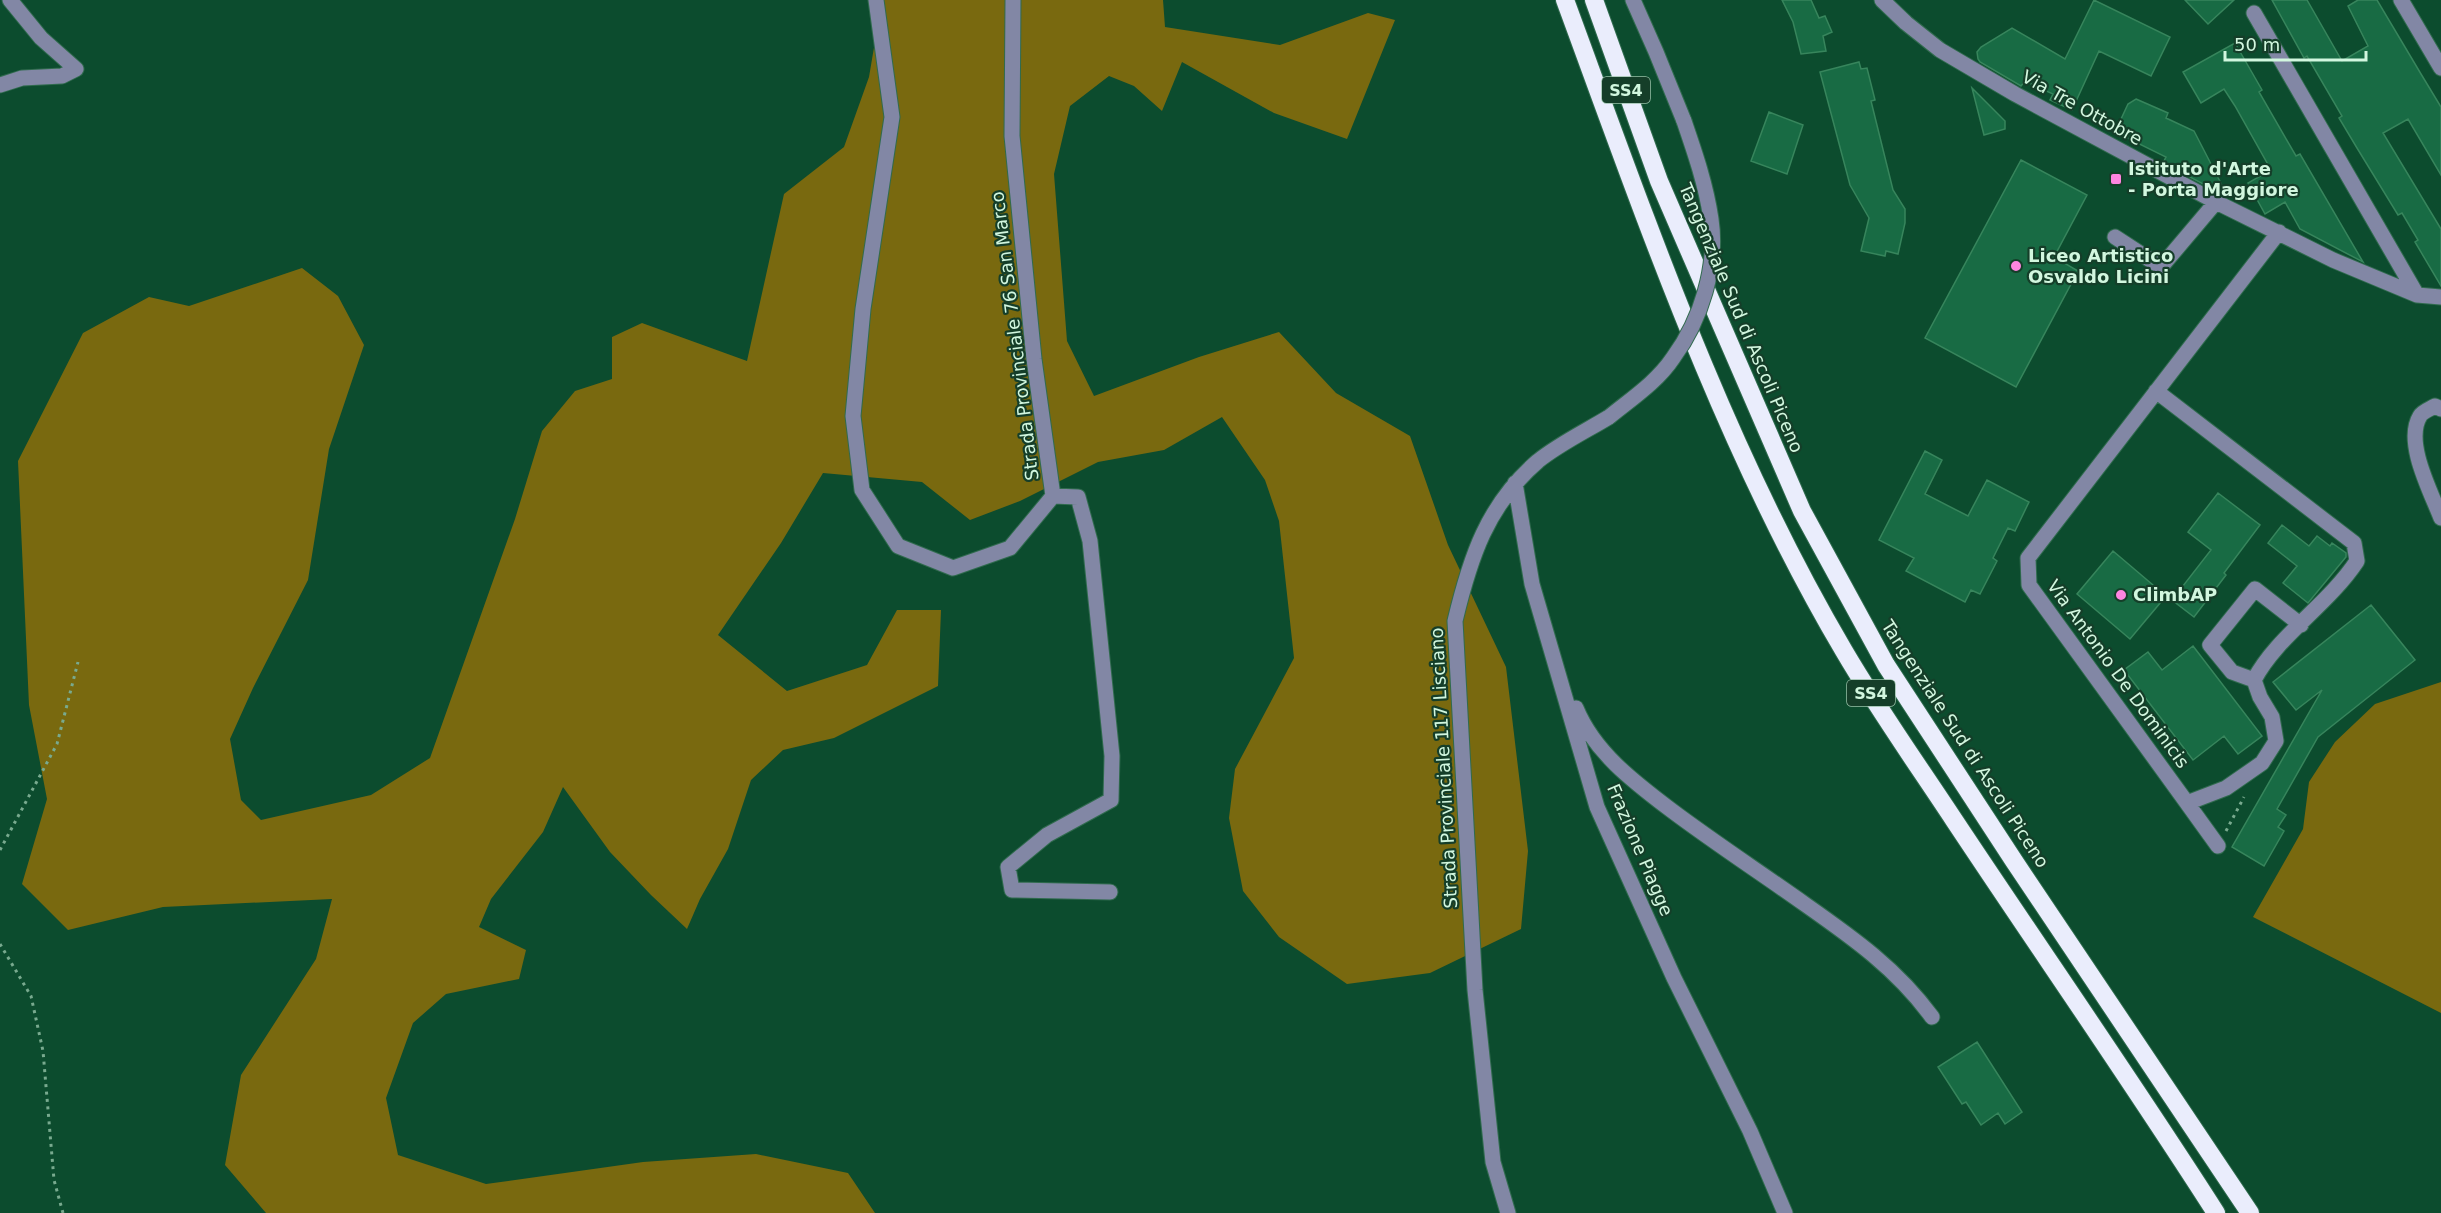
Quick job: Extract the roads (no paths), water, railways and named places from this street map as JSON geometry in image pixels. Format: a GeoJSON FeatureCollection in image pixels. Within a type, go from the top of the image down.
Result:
{"type":"FeatureCollection","features":[{"type":"Feature","properties":{"kind":"highway","name":"SS4"},"geometry":{"type":"LineString","coordinates":[[1565,0],[1705,369],[1778,530],[1844,651],[2055,972],[2133,1084],[2216,1213]]}},
{"type":"Feature","properties":{"kind":"highway","name":"Tangenziale Sud di Ascoli Piceno"},"geometry":{"type":"LineString","coordinates":[[1594,0],[1659,181],[1802,511],[1886,665],[2014,861],[2250,1213]]}},
{"type":"Feature","properties":{"kind":"street"},"geometry":{"type":"LineString","coordinates":[[0,85],[22,78],[62,76],[75,69],[41,38],[10,0]]}},
{"type":"Feature","properties":{"kind":"street","name":"Strada Provinciale 76 San Marco"},"geometry":{"type":"LineString","coordinates":[[876,0],[892,117],[863,309],[853,416],[862,490],[898,546],[953,568],[1010,548],[1053,496],[1034,359],[1012,136],[1014,0]]}},
{"type":"Feature","properties":{"kind":"street","name":"Strada Provinciale 117 Lisciano"},"geometry":{"type":"LineString","coordinates":[[1508,1213],[1493,1162],[1476,990],[1455,621],[1465,578],[1479,539],[1515,483],[1540,460],[1609,417],[1648,385],[1673,359],[1691,330],[1704,299],[1711,261],[1712,221],[1703,177],[1684,121],[1633,0]]}},
{"type":"Feature","properties":{"kind":"street","name":"Via Tre Ottobre"},"geometry":{"type":"LineString","coordinates":[[1882,0],[1940,50],[2024,99],[2216,202],[2333,260],[2417,295],[2441,297]]}},
{"type":"Feature","properties":{"kind":"street"},"geometry":{"type":"LineString","coordinates":[[2401,0],[2441,68]]}},
{"type":"Feature","properties":{"kind":"street"},"geometry":{"type":"LineString","coordinates":[[2254,13],[2417,295]]}},
{"type":"Feature","properties":{"kind":"street"},"geometry":{"type":"LineString","coordinates":[[2115,237],[2161,267],[2216,202]]}},
{"type":"Feature","properties":{"kind":"street","name":"Via Antonio De Dominicis"},"geometry":{"type":"LineString","coordinates":[[2218,846],[2029,585],[2028,558],[2279,232]]}},
{"type":"Feature","properties":{"kind":"street"},"geometry":{"type":"LineString","coordinates":[[2156,391],[2354,543],[2357,561],[2343,583],[2264,661],[2254,680],[2260,697],[2272,717],[2276,741],[2262,764],[2226,788],[2187,802]]}},
{"type":"Feature","properties":{"kind":"street"},"geometry":{"type":"LineString","coordinates":[[2441,409],[2435,406],[2421,414],[2414,429],[2415,447],[2441,518]]}},
{"type":"Feature","properties":{"kind":"street","name":"Frazione Piagge"},"geometry":{"type":"LineString","coordinates":[[1515,483],[1532,584],[1597,807],[1674,978],[1750,1131],[1785,1213]]}},
{"type":"Feature","properties":{"kind":"street"},"geometry":{"type":"LineString","coordinates":[[1053,496],[1078,497],[1090,541],[1112,756],[1111,800],[1047,835],[1008,867],[1012,890],[1110,892]]}},
{"type":"Feature","properties":{"kind":"street"},"geometry":{"type":"LineString","coordinates":[[2254,680],[2232,672],[2210,645],[2255,589],[2301,625]]}},
{"type":"Feature","properties":{"kind":"street"},"geometry":{"type":"LineString","coordinates":[[1554,658],[1582,724],[1631,779],[1864,946],[1915,993],[1932,1017]]}},
{"type":"Feature","properties":{"kind":"place","name":"Istituto d'Arte - Porta Maggiore"},"geometry":{"type":"Point","coordinates":[2116,179]}},
{"type":"Feature","properties":{"kind":"place","name":"Liceo Artistico Osvaldo Licini"},"geometry":{"type":"Point","coordinates":[2016,266]}},
{"type":"Feature","properties":{"kind":"place","name":"ClimbAP"},"geometry":{"type":"Point","coordinates":[2121,595]}}]}
